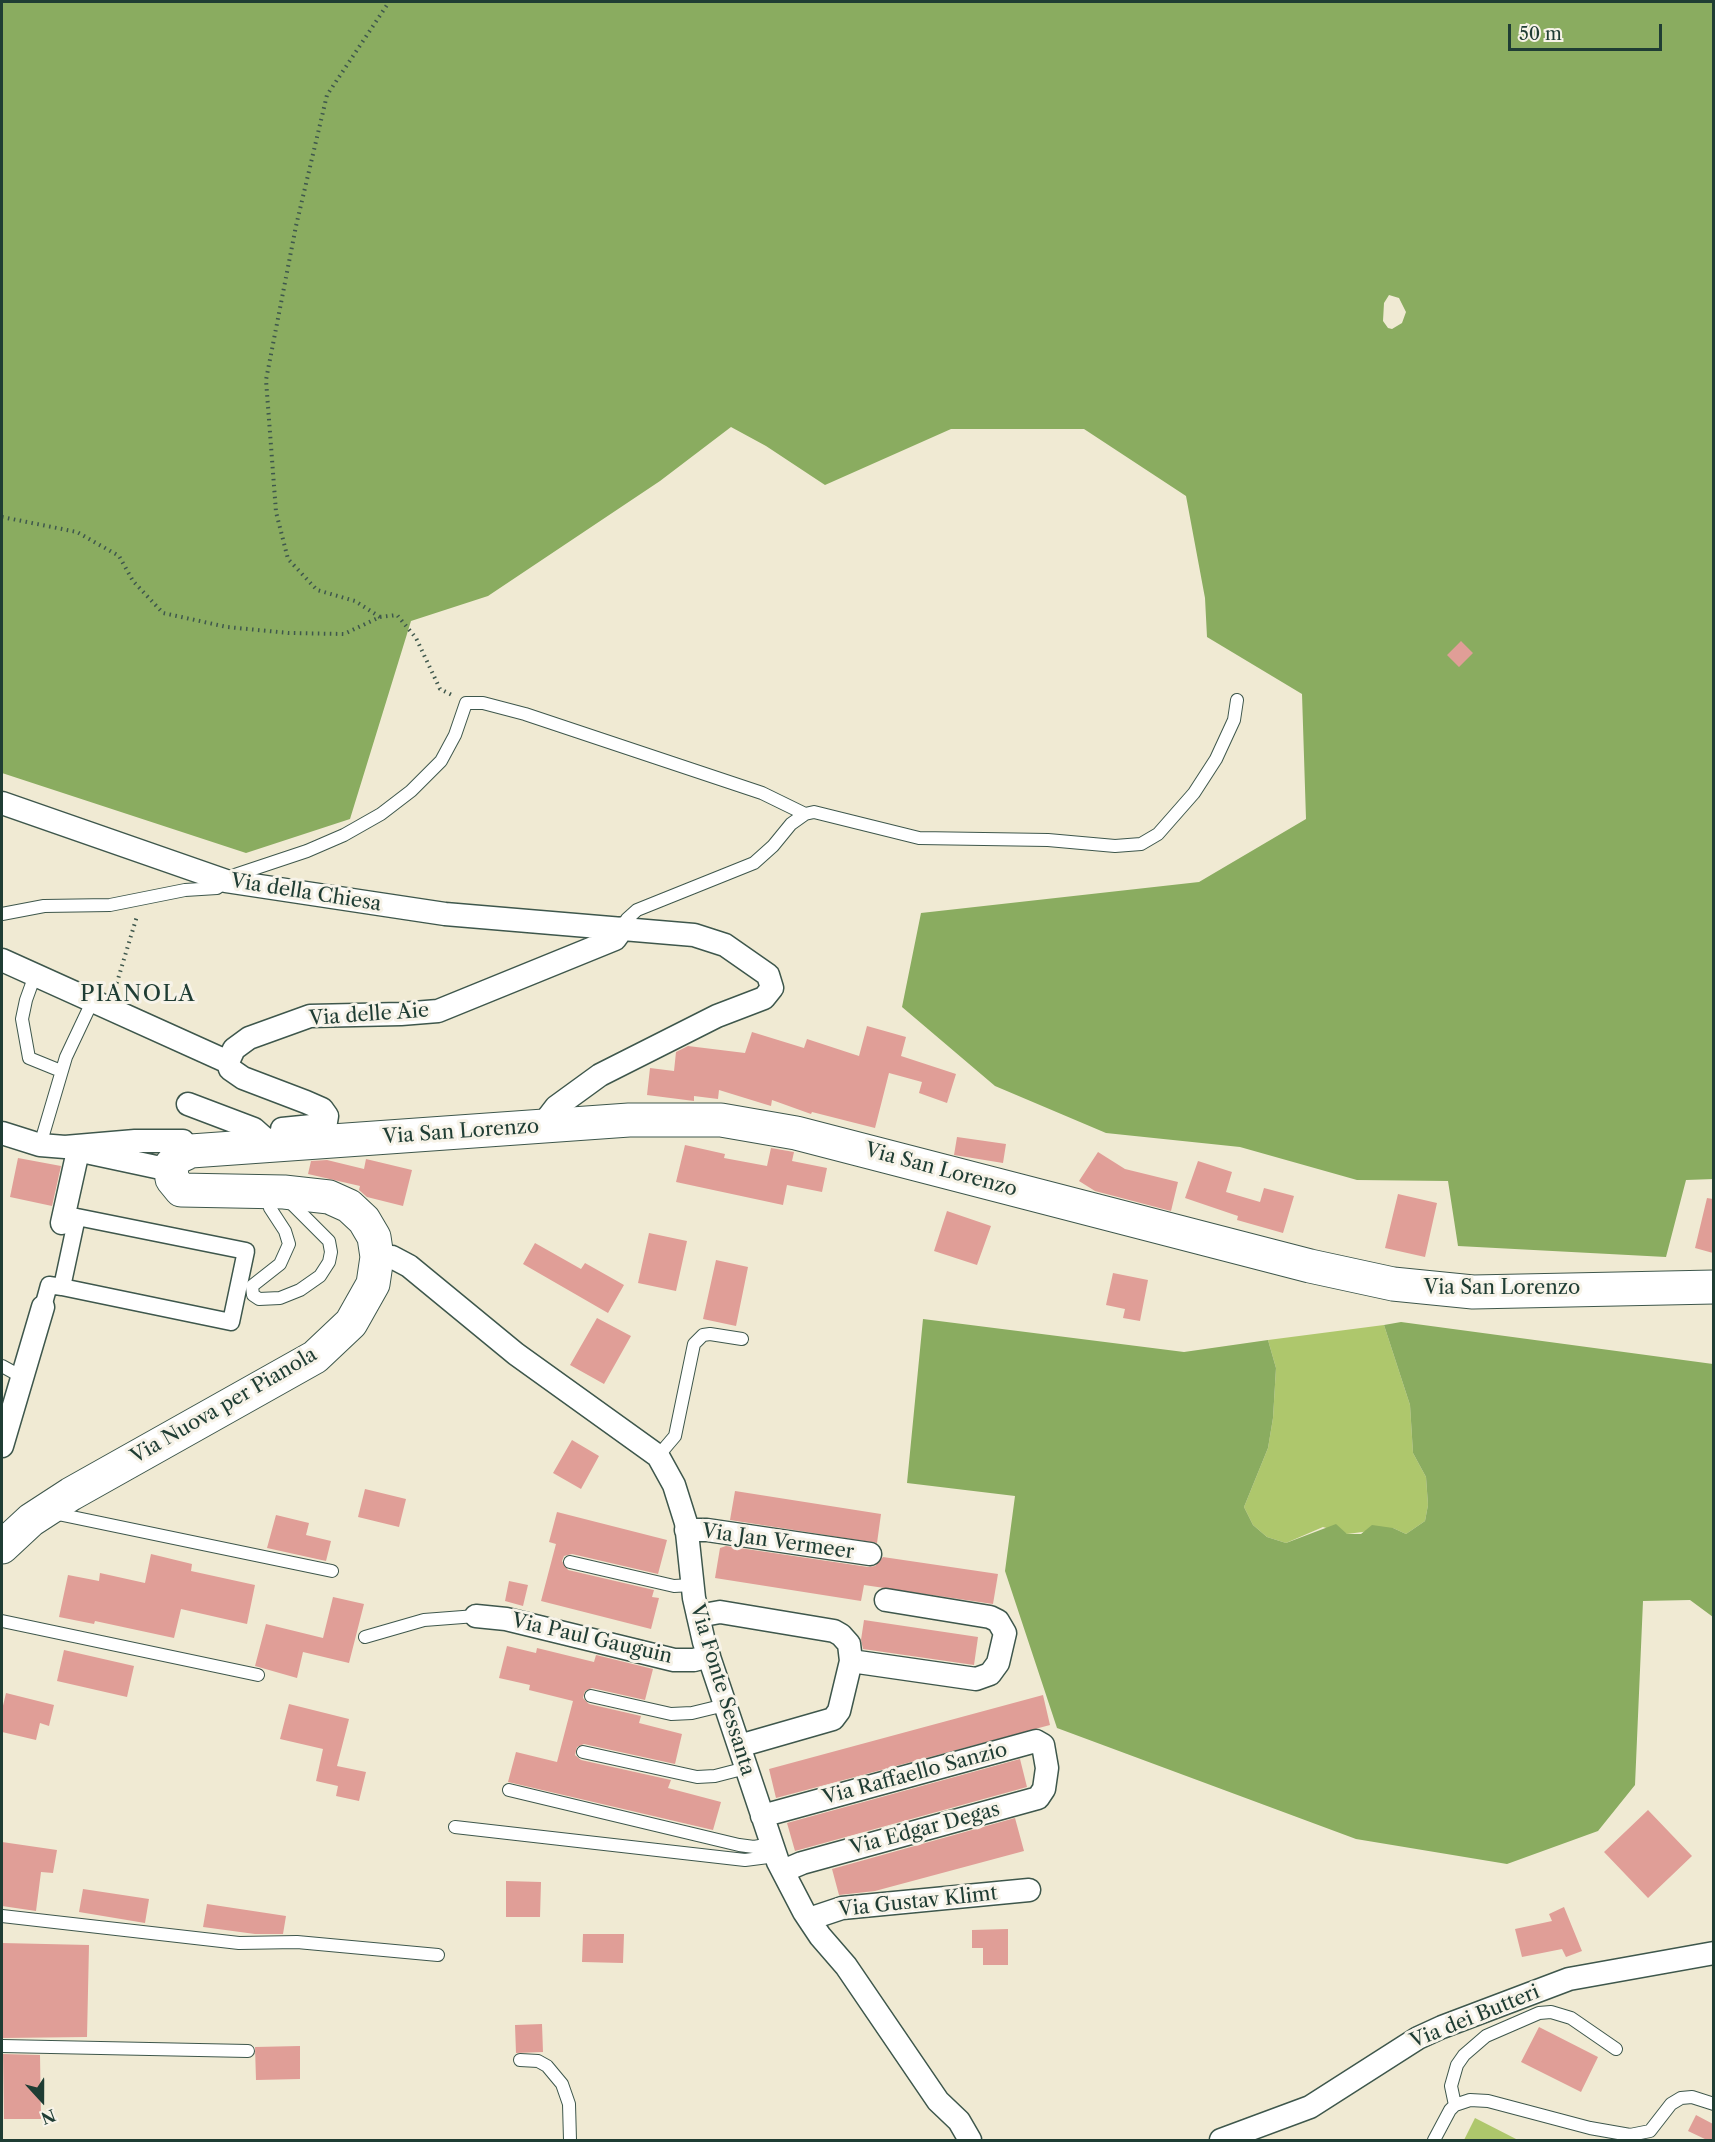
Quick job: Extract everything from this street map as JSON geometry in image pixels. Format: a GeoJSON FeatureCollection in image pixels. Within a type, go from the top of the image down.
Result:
{"type":"FeatureCollection","features":[{"type":"Feature","properties":{"kind":"main road","name":"Via San Lorenzo"},"geometry":{"type":"LineString","coordinates":[[176,1156],[191,1151],[266,1143],[677,1119],[758,1125],[1310,1266],[1423,1288],[1473,1292],[1713,1287]]}},
{"type":"Feature","properties":{"kind":"main road","name":"Via Nuova per Pianola"},"geometry":{"type":"LineString","coordinates":[[2,1547],[43,1511],[294,1370],[329,1346],[351,1323],[368,1296],[375,1277],[377,1257],[371,1229],[350,1206],[329,1197],[275,1192],[187,1192],[174,1184],[176,1156]]}},
{"type":"Feature","properties":{"kind":"street","name":"Via della Chiesa"},"geometry":{"type":"LineString","coordinates":[[2,803],[226,882],[445,914],[694,935],[725,945],[765,971],[771,979],[772,988],[758,1001],[717,1016],[600,1075],[556,1107],[546,1120],[546,1126]]}},
{"type":"Feature","properties":{"kind":"street","name":"Via delle Aie"},"geometry":{"type":"LineString","coordinates":[[228,1062],[234,1049],[240,1044],[293,1021],[327,1014],[401,1014],[438,1011],[615,939],[623,928]]}},
{"type":"Feature","properties":{"kind":"street"},"geometry":{"type":"LineString","coordinates":[[2,960],[228,1062],[230,1069],[243,1078],[306,1102],[326,1114],[327,1119],[322,1125],[276,1130],[266,1143],[254,1129],[188,1104]]}},
{"type":"Feature","properties":{"kind":"street"},"geometry":{"type":"LineString","coordinates":[[2,1133],[40,1145],[176,1156]]}},
{"type":"Feature","properties":{"kind":"street"},"geometry":{"type":"LineString","coordinates":[[71,1149],[135,1141],[176,1156]]}},
{"type":"Feature","properties":{"kind":"street"},"geometry":{"type":"LineString","coordinates":[[62,1223],[71,1149]]}},
{"type":"Feature","properties":{"kind":"street"},"geometry":{"type":"LineString","coordinates":[[2,1446],[49,1285],[231,1322],[246,1284],[246,1251],[77,1217],[62,1287]]}},
{"type":"Feature","properties":{"kind":"street","name":"Via Fonte Sessanta"},"geometry":{"type":"LineString","coordinates":[[377,1257],[392,1257],[410,1266],[516,1354],[658,1456],[680,1500],[687,1530],[692,1585],[698,1616],[725,1705],[777,1857],[809,1919],[846,1966],[938,2101],[959,2121],[970,2140]]}},
{"type":"Feature","properties":{"kind":"street","name":"Via Jan Vermeer"},"geometry":{"type":"LineString","coordinates":[[687,1530],[707,1530],[870,1554]]}},
{"type":"Feature","properties":{"kind":"street"},"geometry":{"type":"LineString","coordinates":[[851,1661],[976,1679],[990,1674],[998,1663],[1005,1632],[998,1621],[990,1617],[886,1600]]}},
{"type":"Feature","properties":{"kind":"street"},"geometry":{"type":"LineString","coordinates":[[698,1616],[720,1612],[834,1631],[846,1640],[851,1661],[839,1711],[833,1719],[739,1746]]}},
{"type":"Feature","properties":{"kind":"street","name":"Via Paul Gauguin"},"geometry":{"type":"LineString","coordinates":[[476,1616],[506,1619],[674,1659],[694,1660],[709,1656]]}},
{"type":"Feature","properties":{"kind":"street","name":"Via Raffaello Sanzio"},"geometry":{"type":"LineString","coordinates":[[762,1816],[1036,1741],[1043,1745],[1047,1768]]}},
{"type":"Feature","properties":{"kind":"street","name":"Via Edgar Degas"},"geometry":{"type":"LineString","coordinates":[[777,1857],[802,1863],[1033,1800],[1042,1795],[1047,1768]]}},
{"type":"Feature","properties":{"kind":"street","name":"Via Gustav Klimt"},"geometry":{"type":"LineString","coordinates":[[809,1919],[842,1908],[1029,1890]]}},
{"type":"Feature","properties":{"kind":"street","name":"Via dei Butteri"},"geometry":{"type":"LineString","coordinates":[[1221,2140],[1310,2107],[1418,2038],[1442,2027],[1569,1979],[1713,1953]]}},
{"type":"Feature","properties":{"kind":"lane"},"geometry":{"type":"LineString","coordinates":[[2,914],[44,906],[110,905],[196,888],[217,888],[247,870],[307,851],[344,835],[381,814],[411,791],[441,761],[455,735],[466,703],[483,703],[525,714],[762,793],[805,814],[824,813],[887,832],[920,838],[1048,840],[1115,846],[1141,844],[1158,834],[1194,793],[1227,740],[1238,700]]}},
{"type":"Feature","properties":{"kind":"lane"},"geometry":{"type":"LineString","coordinates":[[623,928],[627,919],[637,910],[754,863],[773,846],[790,824],[805,814]]}},
{"type":"Feature","properties":{"kind":"lane"},"geometry":{"type":"LineString","coordinates":[[35,975],[22,1019],[29,1058],[61,1071]]}},
{"type":"Feature","properties":{"kind":"lane"},"geometry":{"type":"LineString","coordinates":[[40,1145],[61,1071],[75,1034],[100,1006]]}},
{"type":"Feature","properties":{"kind":"lane"},"geometry":{"type":"LineString","coordinates":[[275,1192],[291,1203],[329,1241],[332,1252],[329,1262],[314,1281],[280,1298],[259,1299],[253,1296],[246,1284],[280,1264],[289,1244],[285,1231],[270,1208],[275,1192]]}},
{"type":"Feature","properties":{"kind":"lane"},"geometry":{"type":"LineString","coordinates":[[658,1456],[675,1436],[694,1344],[703,1335],[710,1334],[742,1339]]}},
{"type":"Feature","properties":{"kind":"lane"},"geometry":{"type":"LineString","coordinates":[[2,1366],[22,1377]]}},
{"type":"Feature","properties":{"kind":"lane"},"geometry":{"type":"LineString","coordinates":[[43,1511],[332,1571]]}},
{"type":"Feature","properties":{"kind":"lane"},"geometry":{"type":"LineString","coordinates":[[570,1562],[674,1586],[692,1585]]}},
{"type":"Feature","properties":{"kind":"lane"},"geometry":{"type":"LineString","coordinates":[[365,1637],[424,1620],[476,1616]]}},
{"type":"Feature","properties":{"kind":"lane"},"geometry":{"type":"LineString","coordinates":[[2,1621],[258,1675]]}},
{"type":"Feature","properties":{"kind":"lane"},"geometry":{"type":"LineString","coordinates":[[591,1696],[671,1714],[692,1713],[725,1705]]}},
{"type":"Feature","properties":{"kind":"lane"},"geometry":{"type":"LineString","coordinates":[[583,1752],[697,1777],[715,1776],[746,1768]]}},
{"type":"Feature","properties":{"kind":"lane"},"geometry":{"type":"LineString","coordinates":[[509,1790],[754,1847],[777,1857]]}},
{"type":"Feature","properties":{"kind":"lane"},"geometry":{"type":"LineString","coordinates":[[455,1827],[746,1860],[777,1857]]}},
{"type":"Feature","properties":{"kind":"lane"},"geometry":{"type":"LineString","coordinates":[[2,1916],[239,1942],[297,1942],[438,1955]]}},
{"type":"Feature","properties":{"kind":"lane"},"geometry":{"type":"LineString","coordinates":[[1455,2105],[1451,2086],[1453,2076],[1468,2050],[1486,2036],[1539,2013],[1551,2012],[1571,2018],[1616,2049]]}},
{"type":"Feature","properties":{"kind":"lane"},"geometry":{"type":"LineString","coordinates":[[2,2046],[248,2051]]}},
{"type":"Feature","properties":{"kind":"lane"},"geometry":{"type":"LineString","coordinates":[[520,2060],[538,2061],[547,2066],[562,2084],[569,2104],[570,2140]]}},
{"type":"Feature","properties":{"kind":"lane"},"geometry":{"type":"LineString","coordinates":[[1434,2140],[1446,2115],[1455,2105],[1470,2100],[1488,2101],[1590,2128],[1630,2135],[1650,2131],[1671,2104],[1681,2098],[1692,2097],[1713,2104]]}},
{"type":"Feature","properties":{"kind":"path"},"geometry":{"type":"LineString","coordinates":[[380,617],[355,601],[317,590],[288,559],[276,512],[266,380],[296,226],[327,95],[389,2]]}},
{"type":"Feature","properties":{"kind":"path"},"geometry":{"type":"LineString","coordinates":[[2,517],[77,532],[119,556],[134,581],[163,613],[227,627],[289,633],[344,634],[380,617],[398,615],[416,638],[440,689],[466,703]]}},
{"type":"Feature","properties":{"kind":"path"},"geometry":{"type":"LineString","coordinates":[[100,1006],[137,916],[136,900]]}},
{"type":"Feature","properties":{"kind":"green space"},"geometry":{"type":"Polygon","coordinates":[[[2,2],[1713,2],[1714,1179],[1686,1180],[1666,1257],[1458,1246],[1448,1181],[1357,1180],[1240,1147],[1106,1133],[995,1086],[902,1007],[921,913],[1199,882],[1306,819],[1302,694],[1207,637],[1205,598],[1186,496],[1084,429],[951,429],[825,485],[766,446],[731,427],[660,481],[488,596],[411,621],[350,819],[246,853],[2,773],[2,2]],[[1389,295],[1384,303],[1383,321],[1388,328],[1392,329],[1402,323],[1406,312],[1399,298],[1389,295]]]}},
{"type":"Feature","properties":{"kind":"green space"},"geometry":{"type":"Polygon","coordinates":[[[923,1319],[1184,1352],[1268,1340],[1276,1368],[1273,1418],[1268,1448],[1244,1507],[1253,1525],[1267,1537],[1286,1543],[1336,1524],[1347,1534],[1361,1534],[1372,1525],[1393,1528],[1406,1534],[1425,1521],[1428,1505],[1426,1477],[1413,1453],[1410,1405],[1384,1325],[1401,1322],[1713,1364],[1713,1617],[1690,1600],[1643,1601],[1635,1785],[1598,1831],[1507,1864],[1356,1839],[1057,1728],[1005,1571],[1015,1496],[907,1483],[923,1319]]]}},
{"type":"Feature","properties":{"kind":"green space"},"geometry":{"type":"Polygon","coordinates":[[[1384,1325],[1410,1405],[1413,1453],[1426,1477],[1428,1505],[1425,1521],[1406,1534],[1393,1528],[1347,1534],[1323,1527],[1286,1543],[1267,1537],[1253,1525],[1244,1507],[1268,1448],[1273,1418],[1276,1368],[1268,1340],[1384,1325]]]}},
{"type":"Feature","properties":{"kind":"green space"},"geometry":{"type":"Polygon","coordinates":[[[1475,2118],[1518,2140],[1464,2140],[1475,2118]]]}},
{"type":"Feature","properties":{"kind":"building"},"geometry":{"type":"Polygon","coordinates":[[[1461,641],[1473,653],[1459,667],[1447,655],[1461,641]]]}},
{"type":"Feature","properties":{"kind":"building"},"geometry":{"type":"Polygon","coordinates":[[[867,1026],[906,1037],[901,1056],[956,1074],[947,1103],[919,1093],[922,1082],[889,1073],[875,1128],[812,1112],[811,1114],[772,1100],[771,1106],[719,1090],[718,1099],[694,1096],[694,1101],[647,1095],[650,1068],[674,1071],[676,1052],[688,1046],[745,1053],[752,1032],[804,1048],[807,1039],[859,1056],[867,1026]]]}},
{"type":"Feature","properties":{"kind":"building"},"geometry":{"type":"Polygon","coordinates":[[[957,1137],[1006,1144],[1003,1163],[954,1155],[957,1137]]]}},
{"type":"Feature","properties":{"kind":"building"},"geometry":{"type":"Polygon","coordinates":[[[685,1145],[725,1154],[724,1158],[767,1166],[771,1148],[794,1152],[792,1161],[827,1168],[822,1192],[787,1185],[783,1205],[676,1182],[685,1145]]]}},
{"type":"Feature","properties":{"kind":"building"},"geometry":{"type":"Polygon","coordinates":[[[1098,1152],[1125,1169],[1178,1182],[1171,1211],[1095,1191],[1079,1181],[1098,1152]]]}},
{"type":"Feature","properties":{"kind":"building"},"geometry":{"type":"Polygon","coordinates":[[[18,1158],[61,1166],[52,1206],[10,1197],[18,1158]]]}},
{"type":"Feature","properties":{"kind":"building"},"geometry":{"type":"Polygon","coordinates":[[[366,1159],[412,1170],[403,1206],[367,1197],[359,1190],[360,1186],[308,1174],[311,1161],[327,1160],[364,1169],[366,1159]]]}},
{"type":"Feature","properties":{"kind":"building"},"geometry":{"type":"Polygon","coordinates":[[[1198,1161],[1232,1172],[1226,1192],[1260,1202],[1264,1188],[1294,1196],[1283,1233],[1237,1220],[1238,1216],[1185,1198],[1198,1161]]]}},
{"type":"Feature","properties":{"kind":"building"},"geometry":{"type":"Polygon","coordinates":[[[1398,1194],[1437,1203],[1425,1257],[1385,1248],[1398,1194]]]}},
{"type":"Feature","properties":{"kind":"building"},"geometry":{"type":"Polygon","coordinates":[[[1707,1198],[1713,1199],[1713,1253],[1695,1248],[1707,1198]]]}},
{"type":"Feature","properties":{"kind":"building"},"geometry":{"type":"Polygon","coordinates":[[[947,1211],[991,1226],[977,1265],[934,1251],[947,1211]]]}},
{"type":"Feature","properties":{"kind":"building"},"geometry":{"type":"Polygon","coordinates":[[[649,1233],[687,1241],[676,1291],[638,1283],[649,1233]]]}},
{"type":"Feature","properties":{"kind":"building"},"geometry":{"type":"Polygon","coordinates":[[[535,1243],[581,1269],[585,1263],[624,1285],[608,1313],[523,1264],[535,1243]]]}},
{"type":"Feature","properties":{"kind":"building"},"geometry":{"type":"Polygon","coordinates":[[[716,1260],[748,1267],[736,1326],[703,1319],[716,1260]]]}},
{"type":"Feature","properties":{"kind":"building"},"geometry":{"type":"Polygon","coordinates":[[[1113,1273],[1148,1280],[1140,1321],[1123,1318],[1125,1309],[1106,1305],[1113,1273]]]}},
{"type":"Feature","properties":{"kind":"building"},"geometry":{"type":"Polygon","coordinates":[[[597,1318],[631,1336],[604,1384],[570,1365],[597,1318]]]}},
{"type":"Feature","properties":{"kind":"building"},"geometry":{"type":"Polygon","coordinates":[[[572,1440],[599,1456],[581,1489],[553,1473],[572,1440]]]}},
{"type":"Feature","properties":{"kind":"building"},"geometry":{"type":"Polygon","coordinates":[[[365,1489],[406,1499],[399,1527],[358,1517],[365,1489]]]}},
{"type":"Feature","properties":{"kind":"building"},"geometry":{"type":"Polygon","coordinates":[[[735,1491],[881,1514],[877,1543],[730,1520],[735,1491]]]}},
{"type":"Feature","properties":{"kind":"building"},"geometry":{"type":"Polygon","coordinates":[[[557,1512],[667,1540],[658,1574],[572,1554],[564,1556],[562,1561],[568,1570],[654,1590],[652,1597],[659,1598],[651,1629],[541,1601],[556,1544],[549,1542],[557,1512]]]}},
{"type":"Feature","properties":{"kind":"building"},"geometry":{"type":"Polygon","coordinates":[[[276,1515],[309,1523],[306,1535],[331,1541],[326,1561],[267,1548],[276,1515]]]}},
{"type":"Feature","properties":{"kind":"building"},"geometry":{"type":"Polygon","coordinates":[[[726,1546],[868,1567],[875,1566],[883,1557],[998,1574],[993,1604],[864,1585],[861,1601],[715,1578],[720,1548],[726,1546]]]}},
{"type":"Feature","properties":{"kind":"building"},"geometry":{"type":"Polygon","coordinates":[[[151,1554],[192,1564],[191,1571],[255,1585],[247,1624],[181,1609],[174,1638],[95,1621],[94,1624],[59,1617],[68,1575],[99,1581],[100,1573],[145,1583],[151,1554]]]}},
{"type":"Feature","properties":{"kind":"building"},"geometry":{"type":"Polygon","coordinates":[[[509,1581],[528,1585],[523,1606],[505,1601],[509,1581]]]}},
{"type":"Feature","properties":{"kind":"building"},"geometry":{"type":"Polygon","coordinates":[[[333,1597],[364,1604],[349,1663],[303,1652],[297,1678],[255,1666],[266,1624],[323,1638],[333,1597]]]}},
{"type":"Feature","properties":{"kind":"building"},"geometry":{"type":"Polygon","coordinates":[[[864,1620],[978,1637],[974,1665],[863,1649],[861,1640],[864,1620]]]}},
{"type":"Feature","properties":{"kind":"building"},"geometry":{"type":"Polygon","coordinates":[[[507,1646],[536,1653],[537,1648],[594,1662],[596,1655],[653,1669],[645,1700],[592,1688],[585,1691],[583,1698],[589,1704],[641,1716],[639,1723],[682,1734],[675,1764],[584,1744],[577,1747],[575,1755],[581,1760],[671,1780],[668,1788],[721,1802],[713,1830],[508,1782],[516,1752],[557,1762],[573,1701],[529,1690],[530,1685],[499,1678],[507,1646]]]}},
{"type":"Feature","properties":{"kind":"building"},"geometry":{"type":"Polygon","coordinates":[[[64,1650],[134,1666],[127,1697],[57,1681],[64,1650]]]}},
{"type":"Feature","properties":{"kind":"building"},"geometry":{"type":"Polygon","coordinates":[[[6,1693],[54,1705],[49,1726],[40,1723],[36,1740],[2,1732],[2,1710],[6,1693]]]}},
{"type":"Feature","properties":{"kind":"building"},"geometry":{"type":"Polygon","coordinates":[[[1043,1695],[1050,1725],[776,1798],[769,1769],[1043,1695]]]}},
{"type":"Feature","properties":{"kind":"building"},"geometry":{"type":"Polygon","coordinates":[[[289,1704],[349,1719],[337,1766],[366,1772],[359,1801],[336,1796],[338,1786],[316,1781],[323,1749],[280,1739],[289,1704]]]}},
{"type":"Feature","properties":{"kind":"building"},"geometry":{"type":"Polygon","coordinates":[[[1020,1759],[1027,1787],[795,1851],[787,1823],[1020,1759]]]}},
{"type":"Feature","properties":{"kind":"building"},"geometry":{"type":"Polygon","coordinates":[[[1648,1810],[1692,1856],[1648,1898],[1604,1852],[1648,1810]]]}},
{"type":"Feature","properties":{"kind":"building"},"geometry":{"type":"Polygon","coordinates":[[[1015,1818],[1024,1851],[875,1891],[839,1895],[832,1869],[1015,1818]]]}},
{"type":"Feature","properties":{"kind":"building"},"geometry":{"type":"Polygon","coordinates":[[[2,1842],[57,1850],[53,1873],[41,1872],[36,1911],[2,1906],[2,1842]]]}},
{"type":"Feature","properties":{"kind":"building"},"geometry":{"type":"Polygon","coordinates":[[[506,1881],[541,1882],[540,1917],[506,1917],[506,1881]]]}},
{"type":"Feature","properties":{"kind":"building"},"geometry":{"type":"Polygon","coordinates":[[[83,1889],[149,1899],[145,1923],[79,1912],[83,1889]]]}},
{"type":"Feature","properties":{"kind":"building"},"geometry":{"type":"Polygon","coordinates":[[[207,1904],[286,1916],[283,1934],[255,1934],[203,1927],[207,1904]]]}},
{"type":"Feature","properties":{"kind":"building"},"geometry":{"type":"Polygon","coordinates":[[[1564,1907],[1582,1951],[1566,1957],[1562,1949],[1522,1957],[1515,1929],[1552,1921],[1549,1914],[1564,1907]]]}},
{"type":"Feature","properties":{"kind":"building"},"geometry":{"type":"Polygon","coordinates":[[[1008,1929],[1008,1965],[983,1965],[983,1948],[972,1948],[972,1930],[1008,1929]]]}},
{"type":"Feature","properties":{"kind":"building"},"geometry":{"type":"Polygon","coordinates":[[[583,1934],[624,1934],[623,1963],[582,1962],[583,1934]]]}},
{"type":"Feature","properties":{"kind":"building"},"geometry":{"type":"Polygon","coordinates":[[[2,1943],[89,1945],[87,2037],[3,2038],[2,1943]]]}},
{"type":"Feature","properties":{"kind":"building"},"geometry":{"type":"Polygon","coordinates":[[[542,2024],[543,2052],[516,2053],[515,2025],[542,2024]]]}},
{"type":"Feature","properties":{"kind":"building"},"geometry":{"type":"Polygon","coordinates":[[[1539,2027],[1598,2057],[1581,2092],[1521,2062],[1539,2027]]]}},
{"type":"Feature","properties":{"kind":"building"},"geometry":{"type":"Polygon","coordinates":[[[300,2046],[300,2079],[256,2080],[255,2047],[300,2046]]]}},
{"type":"Feature","properties":{"kind":"building"},"geometry":{"type":"Polygon","coordinates":[[[3,2054],[40,2055],[41,2119],[4,2119],[3,2054]]]}},
{"type":"Feature","properties":{"kind":"building"},"geometry":{"type":"Polygon","coordinates":[[[1696,2115],[1713,2124],[1713,2140],[1707,2140],[1688,2131],[1696,2115]]]}},
{"type":"Feature","properties":{"kind":"district","name":"PIANOLA"},"geometry":{"type":"Point","coordinates":[138,995]}}]}
